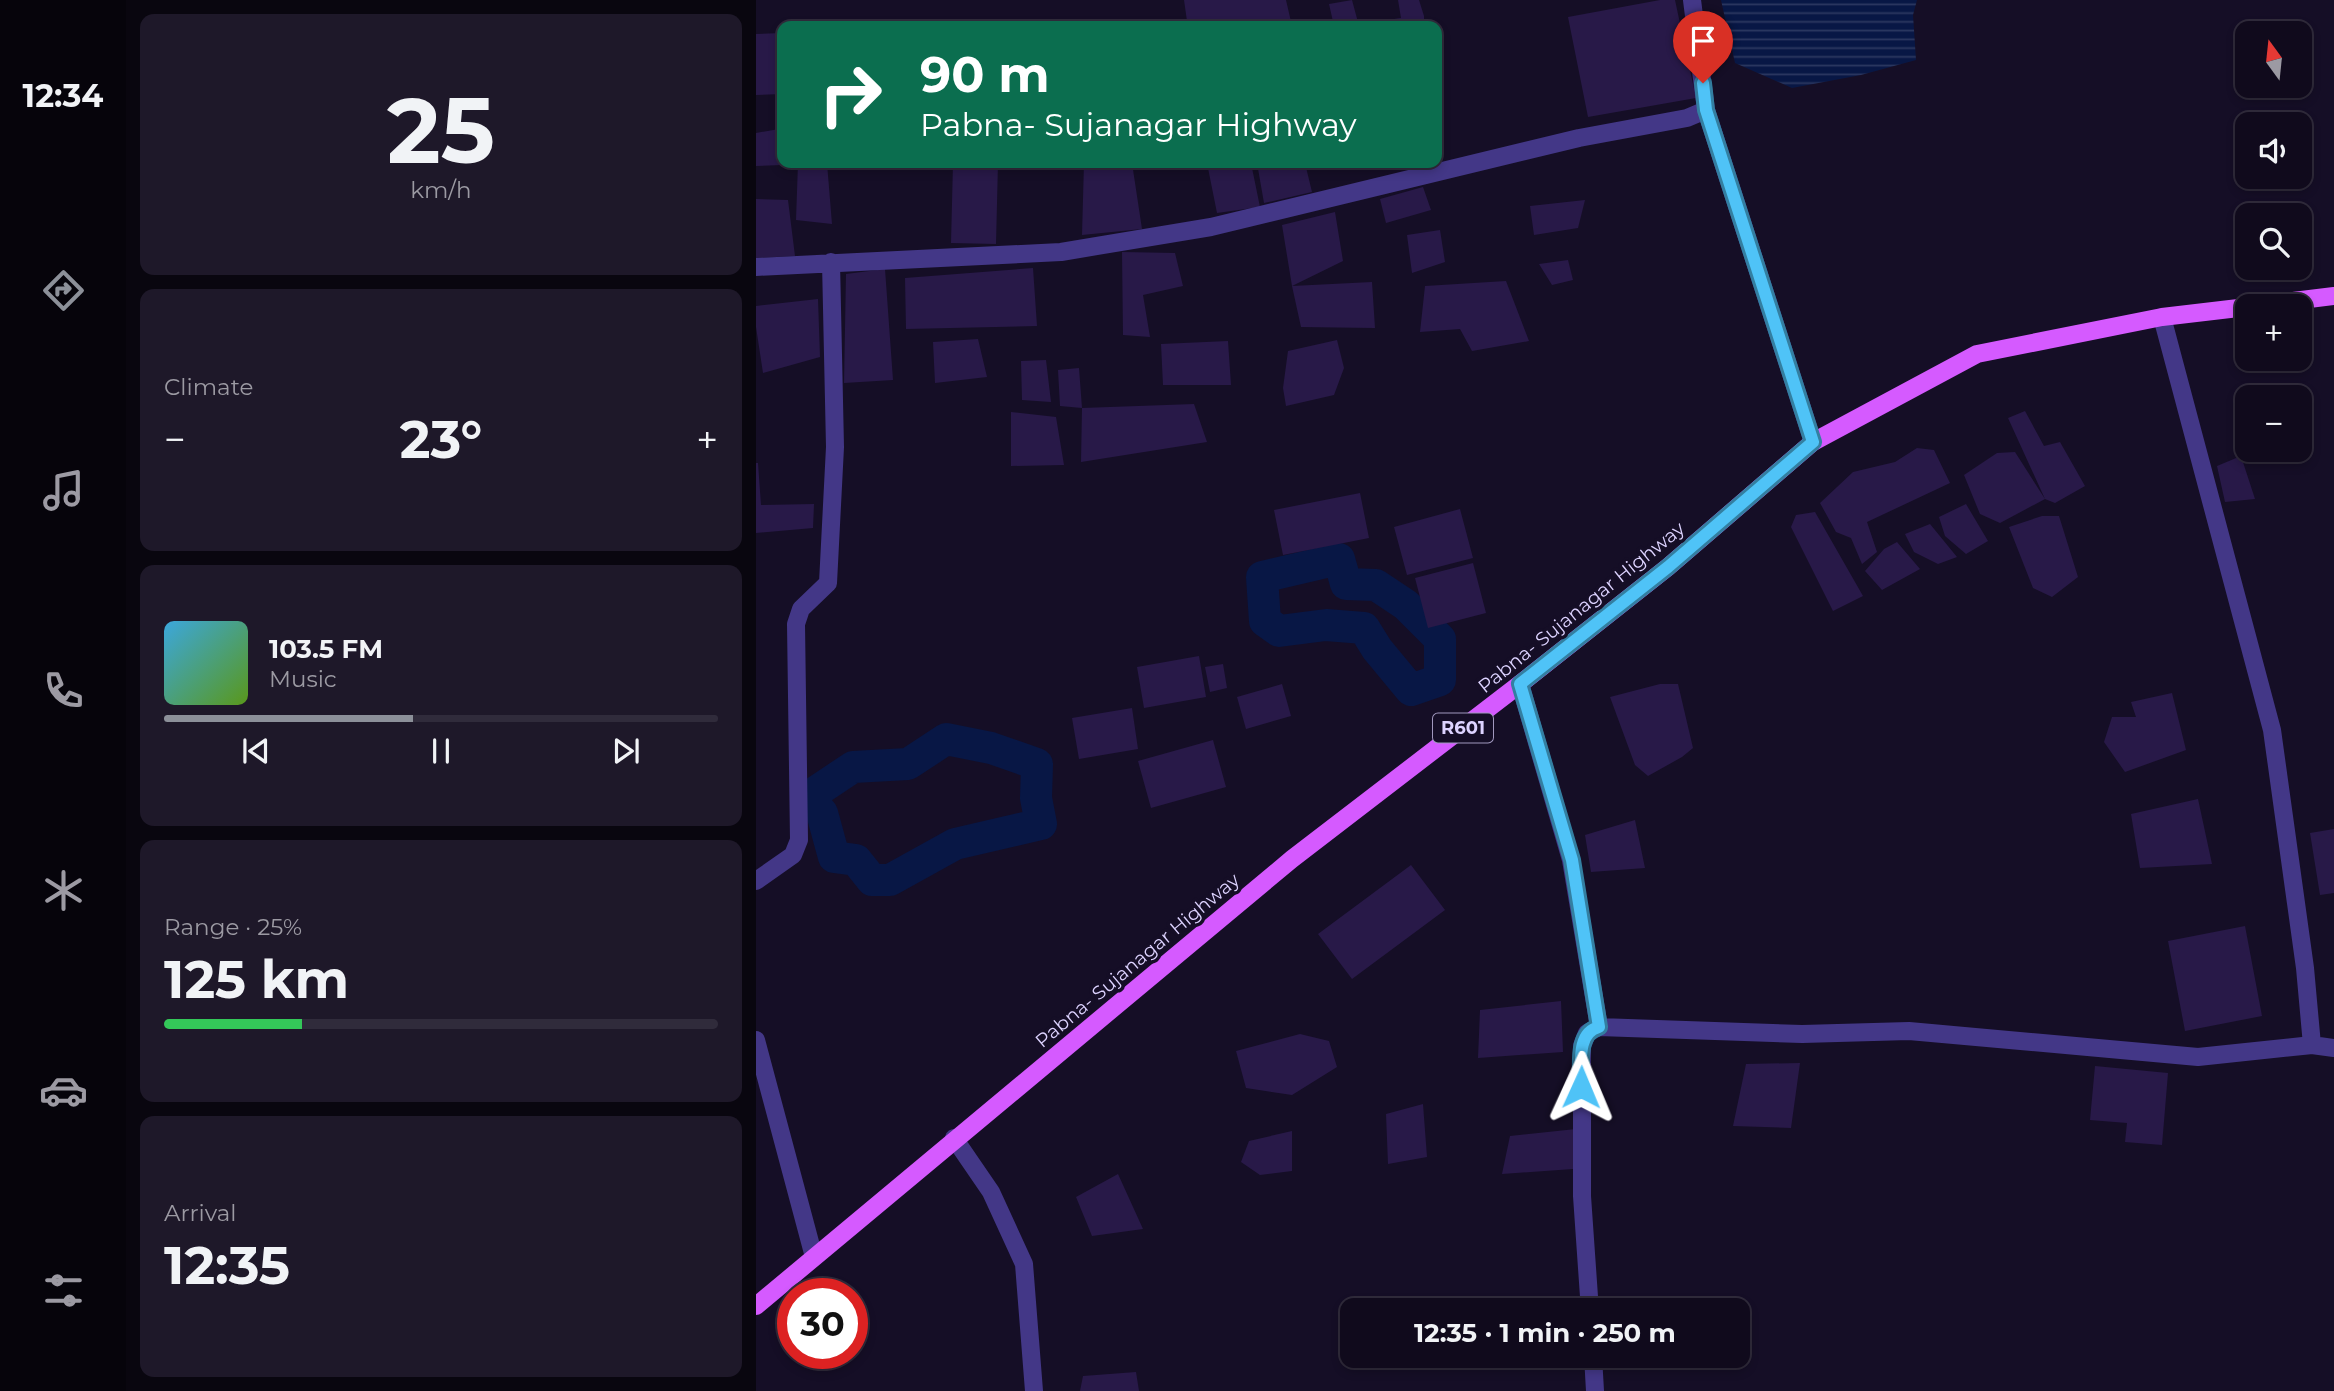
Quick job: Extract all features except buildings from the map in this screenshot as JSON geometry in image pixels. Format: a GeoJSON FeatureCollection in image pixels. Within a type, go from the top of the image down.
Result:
{"type":"FeatureCollection","features":[{"type":"Feature","properties":{"kind":"main road","name":"Pabna- Sujanagar Highway"},"geometry":{"type":"LineString","coordinates":[[2312,299],[2334,296]]}},
{"type":"Feature","properties":{"kind":"main road","name":"Pabna- Sujanagar Highway"},"geometry":{"type":"LineString","coordinates":[[756,1306],[1292,859],[1668,567],[1813,442],[1977,354],[2162,317],[2235,309]]}},
{"type":"Feature","properties":{"kind":"street"},"geometry":{"type":"LineString","coordinates":[[1692,0],[1706,110],[1813,442]]}},
{"type":"Feature","properties":{"kind":"street"},"geometry":{"type":"LineString","coordinates":[[756,267],[1061,252],[1211,227],[1578,138],[1687,118],[1706,110]]}},
{"type":"Feature","properties":{"kind":"street"},"geometry":{"type":"LineString","coordinates":[[756,881],[793,855],[799,840],[796,624],[801,609],[828,583],[835,447],[831,262]]}},
{"type":"Feature","properties":{"kind":"street"},"geometry":{"type":"LineString","coordinates":[[2162,317],[2272,730],[2305,968],[2312,1045]]}},
{"type":"Feature","properties":{"kind":"street"},"geometry":{"type":"LineString","coordinates":[[1520,684],[1572,860],[1599,1027]]}},
{"type":"Feature","properties":{"kind":"street"},"geometry":{"type":"LineString","coordinates":[[1589,1298],[1582,1196],[1582,1046],[1587,1033],[1592,1029],[1599,1027],[1802,1034],[1909,1031],[2198,1057],[2312,1045],[2334,1048]]}},
{"type":"Feature","properties":{"kind":"street"},"geometry":{"type":"LineString","coordinates":[[756,1040],[814,1257]]}},
{"type":"Feature","properties":{"kind":"street"},"geometry":{"type":"LineString","coordinates":[[954,1139],[992,1192],[1024,1264],[1034,1391]]}},
{"type":"Feature","properties":{"kind":"street"},"geometry":{"type":"LineString","coordinates":[[1594,1368],[1595,1391]]}},
{"type":"Feature","properties":{"kind":"water"},"geometry":{"type":"Polygon","coordinates":[[[1721,0],[1917,0],[1913,15],[1916,60],[1861,75],[1792,88],[1735,63],[1721,0]]]}},
{"type":"Feature","properties":{"kind":"waterway"},"geometry":{"type":"LineString","coordinates":[[1339,559],[1346,584],[1376,585],[1406,605],[1440,639],[1440,680],[1411,690],[1377,649],[1364,628],[1326,625],[1279,631],[1265,621],[1262,577],[1339,559]]}},
{"type":"Feature","properties":{"kind":"waterway"},"geometry":{"type":"LineString","coordinates":[[946,739],[991,748],[1037,764],[1036,798],[1041,824],[955,844],[890,880],[872,880],[856,860],[834,857],[822,813],[808,797],[853,767],[908,764],[946,739]]}},
{"type":"Feature","properties":{"kind":"route"},"geometry":{"type":"LineString","coordinates":[[1581,1087],[1582,1046],[1587,1033],[1599,1027],[1572,860],[1520,684],[1668,567],[1813,442],[1706,110],[1703,83]]}}]}
